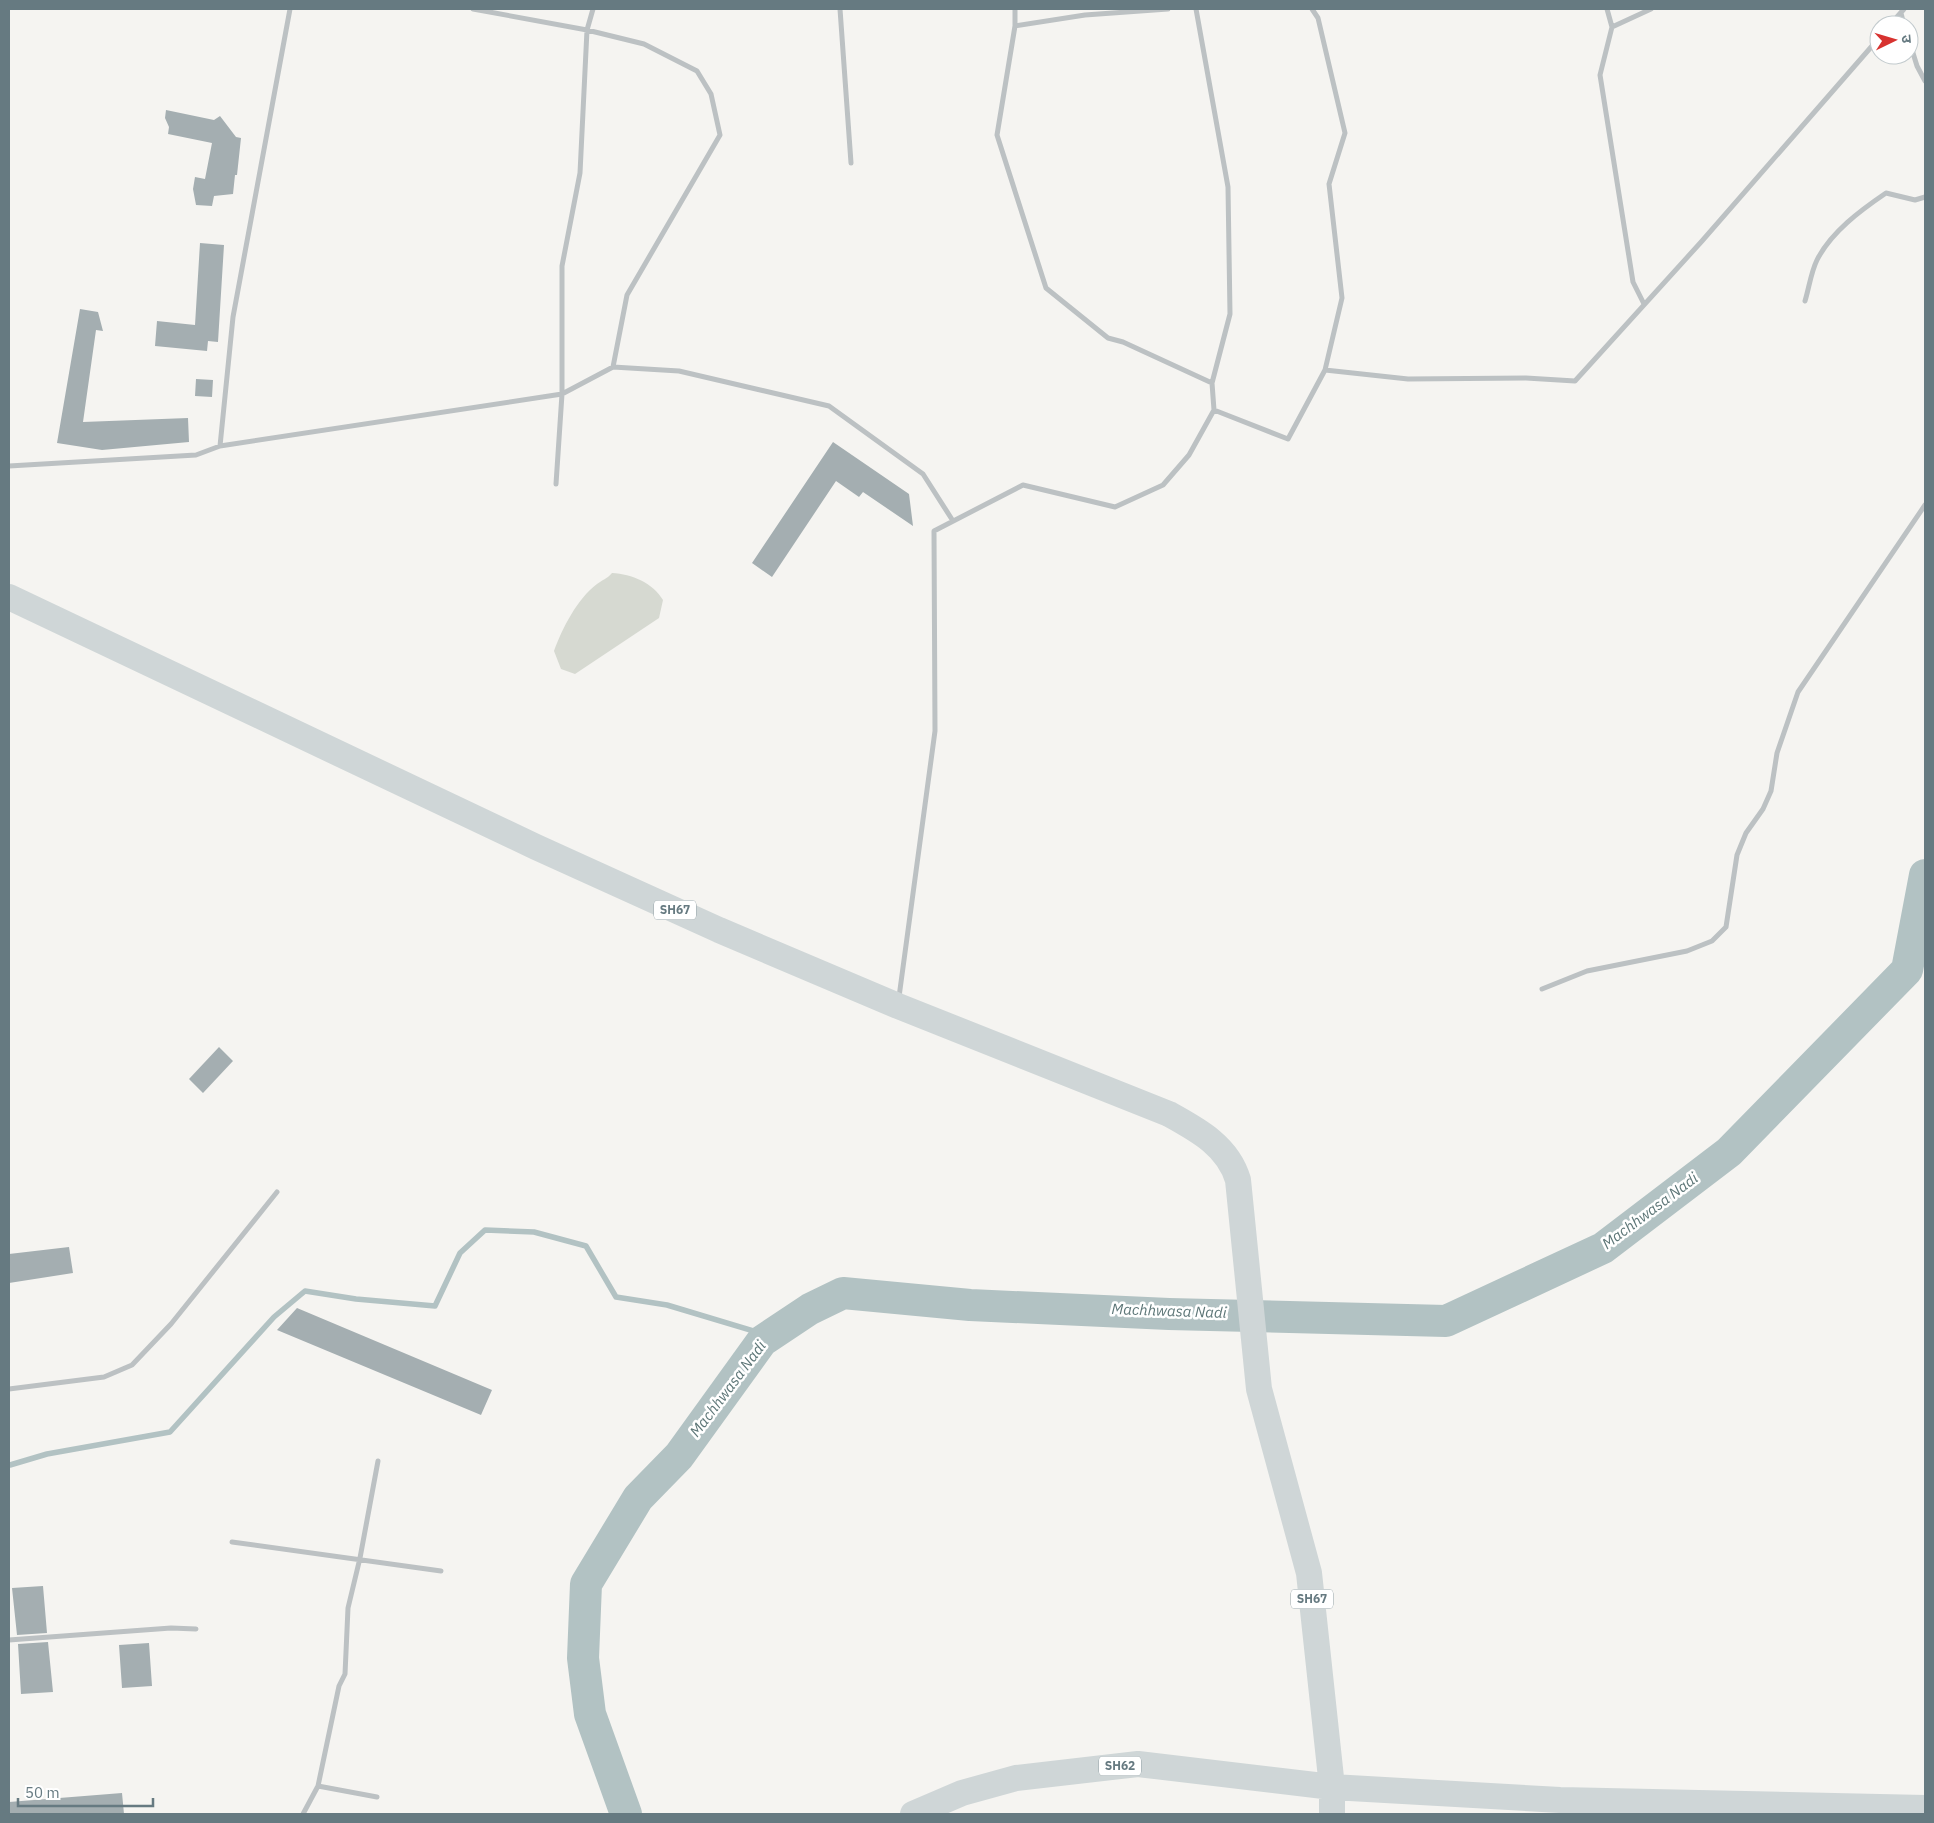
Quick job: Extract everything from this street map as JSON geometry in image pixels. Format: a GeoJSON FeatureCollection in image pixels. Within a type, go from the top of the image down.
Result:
{"type":"FeatureCollection","features":[{"type":"Feature","properties":{"kind":"main road","name":"SH67"},"geometry":{"type":"LineString","coordinates":[[9,597],[536,847],[719,930],[898,1006],[1169,1114],[1202,1133],[1221,1150],[1234,1166],[1238,1180],[1259,1390],[1309,1573],[1332,1787],[1332,1814]]}},
{"type":"Feature","properties":{"kind":"main road","name":"SH62"},"geometry":{"type":"LineString","coordinates":[[913,1814],[962,1793],[1016,1778],[1138,1764],[1332,1787],[1560,1800],[1925,1808]]}},
{"type":"Feature","properties":{"kind":"street"},"geometry":{"type":"LineString","coordinates":[[220,446],[233,316],[290,9]]}},
{"type":"Feature","properties":{"kind":"street"},"geometry":{"type":"LineString","coordinates":[[473,9],[587,30],[644,44],[697,71],[711,94],[720,135],[627,295],[613,366]]}},
{"type":"Feature","properties":{"kind":"street"},"geometry":{"type":"LineString","coordinates":[[556,484],[562,394],[562,266],[580,173],[587,30],[593,9]]}},
{"type":"Feature","properties":{"kind":"street"},"geometry":{"type":"LineString","coordinates":[[840,9],[851,163]]}},
{"type":"Feature","properties":{"kind":"street"},"geometry":{"type":"LineString","coordinates":[[1015,9],[1015,26],[996,135],[1046,288],[1108,338],[1123,342],[1212,383]]}},
{"type":"Feature","properties":{"kind":"street"},"geometry":{"type":"LineString","coordinates":[[1015,26],[1085,15],[1168,9]]}},
{"type":"Feature","properties":{"kind":"street"},"geometry":{"type":"LineString","coordinates":[[898,1006],[935,731],[934,531],[1023,485],[1115,507],[1163,485],[1189,455],[1214,410],[1212,383],[1230,314],[1228,187],[1196,9]]}},
{"type":"Feature","properties":{"kind":"street"},"geometry":{"type":"LineString","coordinates":[[1214,410],[1288,440],[1326,370],[1342,298],[1329,184],[1346,133],[1318,18],[1312,9]]}},
{"type":"Feature","properties":{"kind":"street"},"geometry":{"type":"LineString","coordinates":[[1607,9],[1612,27],[1600,75],[1633,282],[1644,304]]}},
{"type":"Feature","properties":{"kind":"street"},"geometry":{"type":"LineString","coordinates":[[1612,27],[1651,9]]}},
{"type":"Feature","properties":{"kind":"street"},"geometry":{"type":"LineString","coordinates":[[1326,370],[1408,379],[1526,378],[1574,381],[1869,49]]}},
{"type":"Feature","properties":{"kind":"street"},"geometry":{"type":"LineString","coordinates":[[1917,65],[1925,81]]}},
{"type":"Feature","properties":{"kind":"street"},"geometry":{"type":"LineString","coordinates":[[1805,301],[1817,260],[1838,233],[1868,205],[1886,193],[1915,200],[1925,197]]}},
{"type":"Feature","properties":{"kind":"street"},"geometry":{"type":"LineString","coordinates":[[9,466],[196,455],[220,446],[562,394],[613,366],[679,371],[829,406],[923,474],[953,521]]}},
{"type":"Feature","properties":{"kind":"street"},"geometry":{"type":"LineString","coordinates":[[1542,989],[1587,970],[1687,951],[1712,941],[1726,927],[1737,855],[1746,833],[1763,809],[1771,792],[1777,753],[1798,692],[1925,505]]}},
{"type":"Feature","properties":{"kind":"street"},"geometry":{"type":"LineString","coordinates":[[9,1389],[104,1377],[132,1365],[172,1324],[278,1192]]}},
{"type":"Feature","properties":{"kind":"street"},"geometry":{"type":"LineString","coordinates":[[303,1814],[318,1786],[339,1686],[345,1674],[348,1608],[360,1558],[378,1461]]}},
{"type":"Feature","properties":{"kind":"street"},"geometry":{"type":"LineString","coordinates":[[232,1542],[360,1558],[440,1571]]}},
{"type":"Feature","properties":{"kind":"street"},"geometry":{"type":"LineString","coordinates":[[9,1640],[171,1628],[196,1629]]}},
{"type":"Feature","properties":{"kind":"street"},"geometry":{"type":"LineString","coordinates":[[318,1786],[377,1797]]}},
{"type":"Feature","properties":{"kind":"shaded area"},"geometry":{"type":"Polygon","coordinates":[[[612,573],[627,575],[641,580],[654,589],[663,600],[659,618],[575,674],[561,669],[554,651],[561,633],[583,598],[612,573]]]}},
{"type":"Feature","properties":{"kind":"building"},"geometry":{"type":"Polygon","coordinates":[[[166,110],[214,120],[220,116],[236,137],[241,138],[233,194],[214,196],[212,206],[196,205],[193,189],[195,177],[205,179],[212,143],[168,134],[169,127],[165,118],[166,110]]]}},
{"type":"Feature","properties":{"kind":"building"},"geometry":{"type":"Polygon","coordinates":[[[200,243],[224,245],[218,342],[208,341],[207,351],[155,346],[157,321],[195,325],[200,243]]]}},
{"type":"Feature","properties":{"kind":"building"},"geometry":{"type":"Polygon","coordinates":[[[80,309],[98,312],[103,331],[96,330],[83,422],[188,418],[189,442],[102,450],[57,443],[80,309]]]}},
{"type":"Feature","properties":{"kind":"building"},"geometry":{"type":"Polygon","coordinates":[[[196,379],[213,380],[212,397],[195,396],[196,379]]]}},
{"type":"Feature","properties":{"kind":"building"},"geometry":{"type":"Polygon","coordinates":[[[833,442],[909,494],[913,526],[863,492],[859,497],[836,481],[772,577],[752,563],[833,442]]]}},
{"type":"Feature","properties":{"kind":"building"},"geometry":{"type":"Polygon","coordinates":[[[219,1047],[233,1061],[203,1093],[189,1079],[219,1047]]]}},
{"type":"Feature","properties":{"kind":"building"},"geometry":{"type":"Polygon","coordinates":[[[69,1247],[73,1273],[9,1283],[9,1254],[69,1247]]]}},
{"type":"Feature","properties":{"kind":"building"},"geometry":{"type":"Polygon","coordinates":[[[297,1308],[492,1390],[481,1415],[277,1330],[297,1308]]]}},
{"type":"Feature","properties":{"kind":"building"},"geometry":{"type":"Polygon","coordinates":[[[43,1586],[47,1633],[17,1635],[12,1588],[43,1586]]]}},
{"type":"Feature","properties":{"kind":"building"},"geometry":{"type":"Polygon","coordinates":[[[48,1642],[53,1692],[21,1694],[18,1644],[48,1642]]]}},
{"type":"Feature","properties":{"kind":"building"},"geometry":{"type":"Polygon","coordinates":[[[149,1643],[152,1686],[122,1688],[119,1645],[149,1643]]]}},
{"type":"Feature","properties":{"kind":"building"},"geometry":{"type":"Polygon","coordinates":[[[122,1793],[124,1814],[9,1814],[9,1802],[122,1793]]]}},
{"type":"Feature","properties":{"kind":"waterway","name":"Machhwasa Nadi"},"geometry":{"type":"LineString","coordinates":[[626,1814],[590,1714],[583,1658],[586,1584],[638,1498],[679,1456],[762,1341],[810,1309],[843,1293],[970,1305],[1169,1314],[1446,1321],[1603,1248],[1729,1152],[1907,970],[1925,875]]}},
{"type":"Feature","properties":{"kind":"waterway"},"geometry":{"type":"LineString","coordinates":[[10,1465],[47,1454],[170,1432],[274,1317],[305,1291],[356,1299],[435,1306],[460,1253],[485,1230],[534,1232],[586,1246],[616,1297],[667,1305],[770,1336]]}}]}
